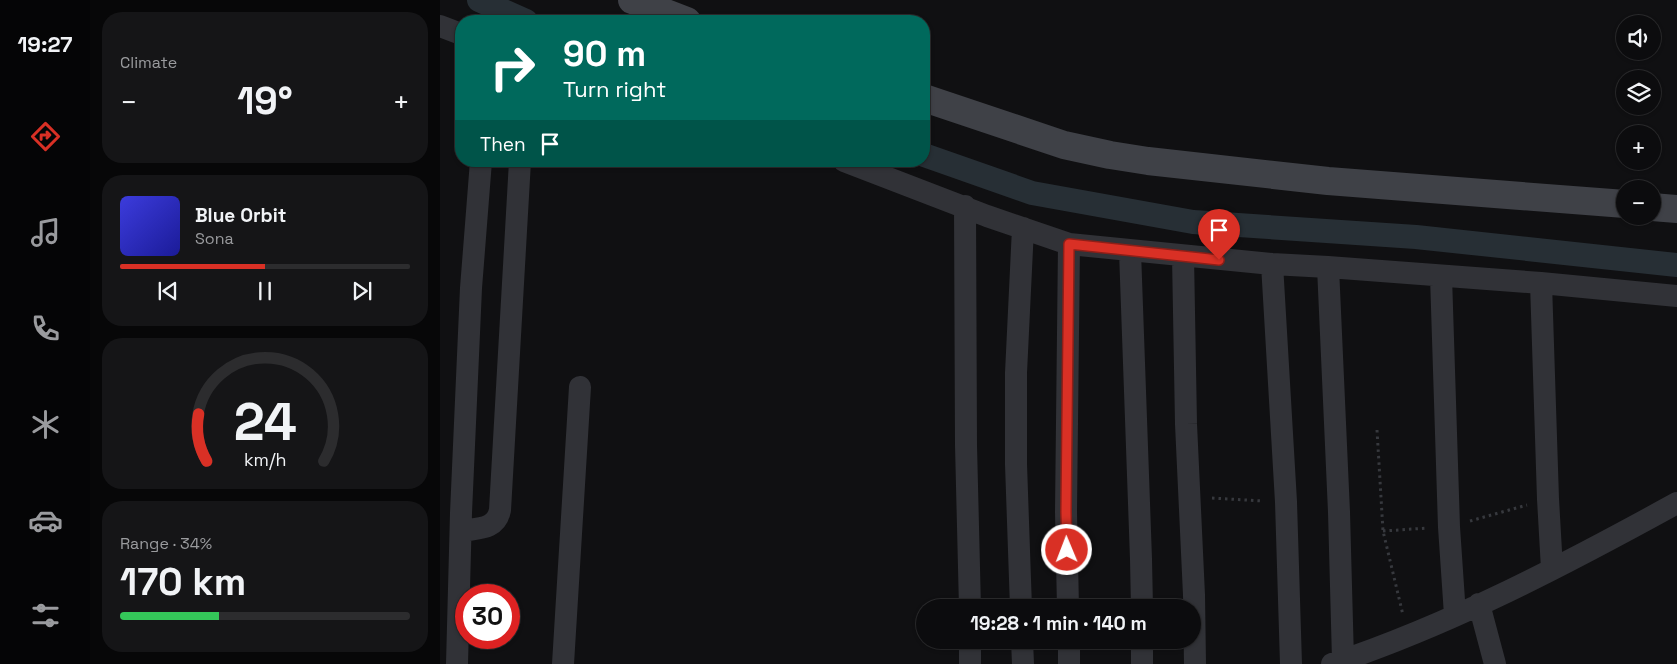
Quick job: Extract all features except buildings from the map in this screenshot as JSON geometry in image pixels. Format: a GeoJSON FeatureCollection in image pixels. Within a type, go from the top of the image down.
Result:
{"type":"FeatureCollection","features":[{"type":"Feature","properties":{"kind":"street"},"geometry":{"type":"LineString","coordinates":[[632,0],[671,15]]}},
{"type":"Feature","properties":{"kind":"street"},"geometry":{"type":"LineString","coordinates":[[440,26],[455,32]]}},
{"type":"Feature","properties":{"kind":"street"},"geometry":{"type":"LineString","coordinates":[[930,100],[1064,145],[1148,161],[1328,181],[1616,203]]}},
{"type":"Feature","properties":{"kind":"street"},"geometry":{"type":"LineString","coordinates":[[457,664],[471,288],[481,167]]}},
{"type":"Feature","properties":{"kind":"street"},"geometry":{"type":"LineString","coordinates":[[461,531],[490,526],[495,522],[500,510],[520,167]]}},
{"type":"Feature","properties":{"kind":"street"},"geometry":{"type":"LineString","coordinates":[[860,167],[1069,244],[1272,264],[1541,283],[1677,296]]}},
{"type":"Feature","properties":{"kind":"street"},"geometry":{"type":"LineString","coordinates":[[965,206],[966,445],[970,599]]}},
{"type":"Feature","properties":{"kind":"street"},"geometry":{"type":"LineString","coordinates":[[1661,208],[1677,209]]}},
{"type":"Feature","properties":{"kind":"street"},"geometry":{"type":"LineString","coordinates":[[1021,599],[1016,446],[1016,373],[1022,228]]}},
{"type":"Feature","properties":{"kind":"street"},"geometry":{"type":"LineString","coordinates":[[1068,599],[1066,512],[1069,244]]}},
{"type":"Feature","properties":{"kind":"street"},"geometry":{"type":"LineString","coordinates":[[1130,250],[1142,599]]}},
{"type":"Feature","properties":{"kind":"street"},"geometry":{"type":"LineString","coordinates":[[1183,256],[1186,424],[1194,595],[1195,664]]}},
{"type":"Feature","properties":{"kind":"street"},"geometry":{"type":"LineString","coordinates":[[1272,264],[1286,502],[1291,664]]}},
{"type":"Feature","properties":{"kind":"street"},"geometry":{"type":"LineString","coordinates":[[1328,267],[1339,512],[1337,662],[1407,636],[1479,604],[1552,569],[1677,503]]}},
{"type":"Feature","properties":{"kind":"street"},"geometry":{"type":"LineString","coordinates":[[1441,276],[1449,527],[1455,615]]}},
{"type":"Feature","properties":{"kind":"street"},"geometry":{"type":"LineString","coordinates":[[1541,283],[1552,569]]}},
{"type":"Feature","properties":{"kind":"street"},"geometry":{"type":"LineString","coordinates":[[563,664],[580,387]]}},
{"type":"Feature","properties":{"kind":"street"},"geometry":{"type":"LineString","coordinates":[[1479,604],[1495,664]]}},
{"type":"Feature","properties":{"kind":"street"},"geometry":{"type":"LineString","coordinates":[[970,649],[970,664]]}},
{"type":"Feature","properties":{"kind":"street"},"geometry":{"type":"LineString","coordinates":[[1023,649],[1024,664]]}},
{"type":"Feature","properties":{"kind":"street"},"geometry":{"type":"LineString","coordinates":[[1069,649],[1069,664]]}},
{"type":"Feature","properties":{"kind":"street"},"geometry":{"type":"LineString","coordinates":[[1142,649],[1142,664]]}},
{"type":"Feature","properties":{"kind":"path"},"geometry":{"type":"LineString","coordinates":[[1377,430],[1383,531],[1407,636]]}},
{"type":"Feature","properties":{"kind":"path"},"geometry":{"type":"LineString","coordinates":[[1189,496],[1286,502]]}},
{"type":"Feature","properties":{"kind":"path"},"geometry":{"type":"LineString","coordinates":[[1383,531],[1449,527],[1548,499]]}},
{"type":"Feature","properties":{"kind":"waterway"},"geometry":{"type":"LineString","coordinates":[[479,0],[513,15]]}},
{"type":"Feature","properties":{"kind":"waterway"},"geometry":{"type":"LineString","coordinates":[[930,157],[1032,193],[1193,222],[1416,237],[1677,265]]}},
{"type":"Feature","properties":{"kind":"route"},"geometry":{"type":"LineString","coordinates":[[1067,550],[1069,244],[1219,260]]}}]}
